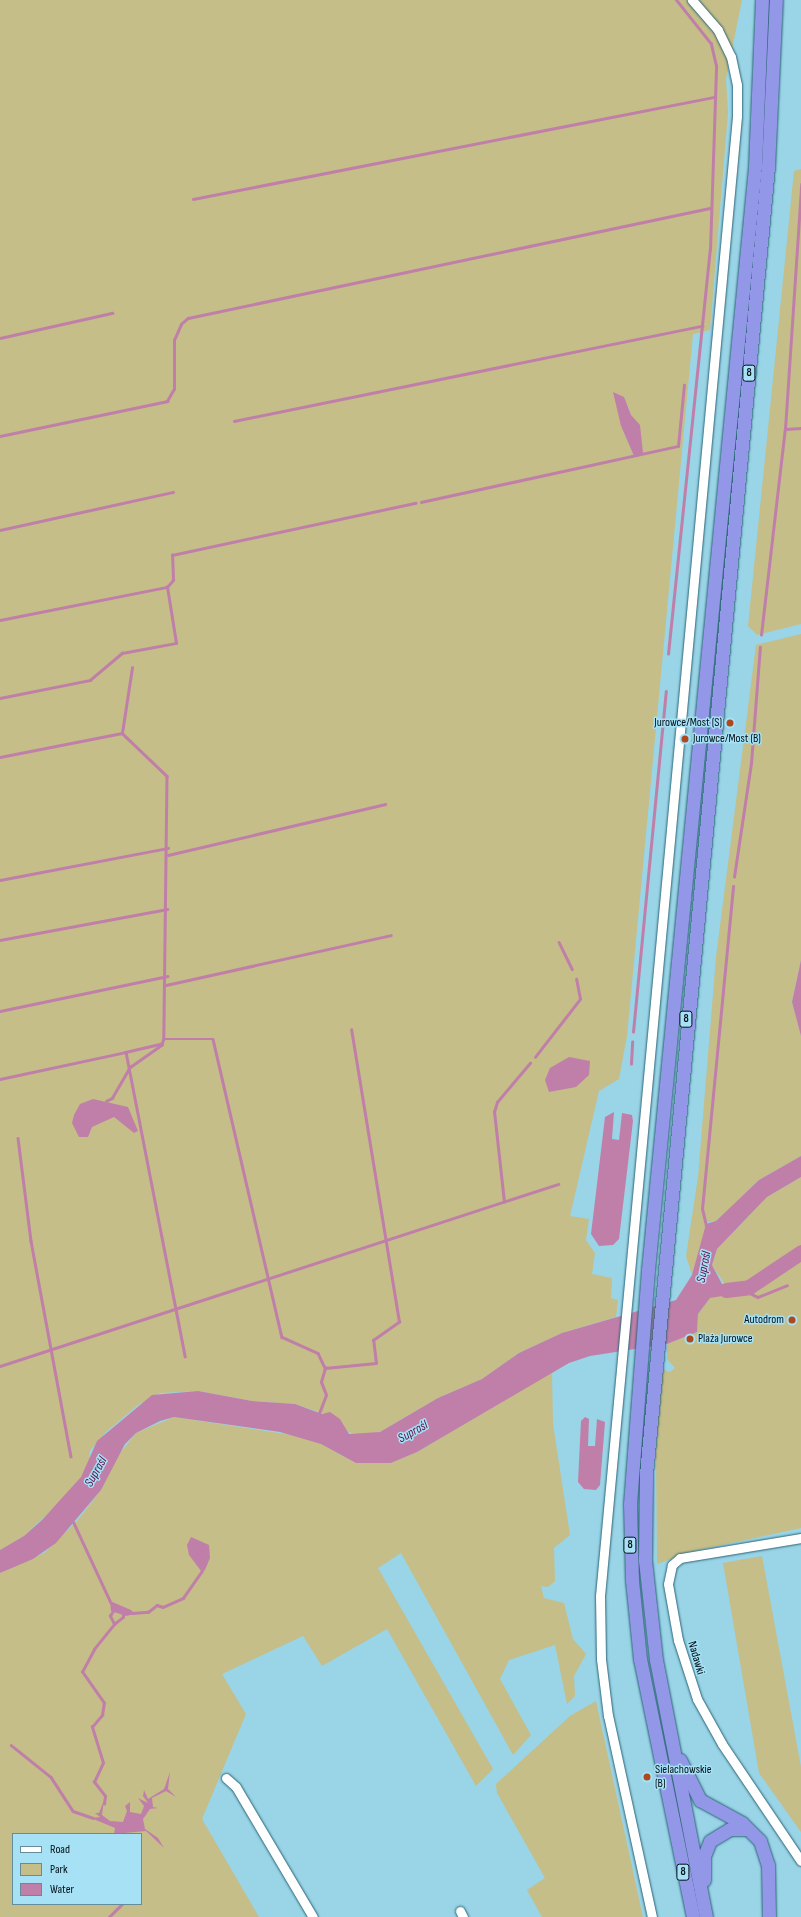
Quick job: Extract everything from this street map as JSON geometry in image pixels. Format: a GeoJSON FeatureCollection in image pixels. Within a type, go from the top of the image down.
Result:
{"type":"FeatureCollection","features":[{"type":"Feature","properties":{"kind":"highway","name":"8"},"geometry":{"type":"LineString","coordinates":[[693,1917],[649,1710],[634,1608],[630,1504],[638,1380],[648,1270],[754,173],[762,0]]}},
{"type":"Feature","properties":{"kind":"highway","name":"8"},"geometry":{"type":"LineString","coordinates":[[706,1917],[668,1730],[655,1654],[646,1560],[646,1474],[652,1378],[768,167],[776,0]]}},
{"type":"Feature","properties":{"kind":"highway"},"geometry":{"type":"LineString","coordinates":[[668,1730],[700,1800],[747,1828],[760,1841],[766,1856],[771,1914]]}},
{"type":"Feature","properties":{"kind":"highway"},"geometry":{"type":"LineString","coordinates":[[703,1903],[704,1856],[710,1841],[722,1832],[747,1828]]}},
{"type":"Feature","properties":{"kind":"street"},"geometry":{"type":"LineString","coordinates":[[652,1917],[612,1741],[601,1659],[600,1596],[617,1378],[732,202],[738,100],[735,70],[724,41],[692,0]]}},
{"type":"Feature","properties":{"kind":"street","name":"Nadawki"},"geometry":{"type":"LineString","coordinates":[[801,1538],[680,1558],[672,1565],[668,1584],[678,1640],[697,1700],[718,1739],[801,1861]]}},
{"type":"Feature","properties":{"kind":"street"},"geometry":{"type":"LineString","coordinates":[[226,1778],[236,1787],[313,1917]]}},
{"type":"Feature","properties":{"kind":"green space"},"geometry":{"type":"Polygon","coordinates":[[[0,0],[742,0],[726,79],[728,113],[710,330],[693,334],[627,1036],[619,1079],[599,1091],[570,1216],[589,1219],[586,1240],[595,1253],[592,1274],[612,1278],[611,1298],[618,1300],[616,1317],[562,1333],[519,1353],[482,1379],[438,1398],[380,1432],[364,1436],[344,1431],[340,1419],[295,1404],[252,1401],[198,1391],[160,1393],[138,1405],[106,1432],[90,1451],[89,1462],[81,1477],[58,1504],[24,1536],[0,1550],[0,0]],[[628,406],[621,426],[634,456],[641,448],[628,406]]]}},
{"type":"Feature","properties":{"kind":"green space"},"geometry":{"type":"Polygon","coordinates":[[[801,169],[801,624],[757,635],[748,626],[794,171],[801,169]]]}},
{"type":"Feature","properties":{"kind":"green space"},"geometry":{"type":"Polygon","coordinates":[[[801,634],[801,960],[792,1002],[801,1036],[801,1156],[759,1180],[716,1221],[708,1222],[692,1275],[686,1256],[698,1177],[716,957],[756,645],[801,634]]]}},
{"type":"Feature","properties":{"kind":"green space"},"geometry":{"type":"Polygon","coordinates":[[[801,1177],[801,1528],[694,1551],[657,1564],[656,1451],[661,1369],[670,1372],[675,1368],[667,1359],[667,1344],[697,1332],[698,1314],[710,1298],[726,1286],[712,1265],[717,1249],[767,1197],[801,1177]]]}},
{"type":"Feature","properties":{"kind":"green space"},"geometry":{"type":"Polygon","coordinates":[[[552,1372],[553,1424],[570,1535],[554,1548],[555,1581],[548,1587],[541,1586],[544,1598],[564,1603],[573,1639],[586,1654],[574,1676],[575,1696],[567,1704],[555,1645],[509,1660],[500,1679],[531,1735],[513,1755],[401,1553],[378,1568],[493,1769],[476,1786],[387,1629],[322,1666],[303,1636],[222,1674],[246,1714],[202,1819],[259,1917],[0,1917],[0,1573],[44,1553],[77,1521],[101,1490],[117,1457],[136,1433],[174,1417],[292,1435],[321,1444],[356,1463],[391,1463],[417,1452],[552,1372]]]}},
{"type":"Feature","properties":{"kind":"green space"},"geometry":{"type":"Polygon","coordinates":[[[762,1556],[801,1767],[801,1832],[759,1773],[723,1563],[762,1556]]]}},
{"type":"Feature","properties":{"kind":"green space"},"geometry":{"type":"Polygon","coordinates":[[[596,1701],[643,1917],[542,1917],[527,1890],[545,1878],[497,1793],[496,1784],[570,1716],[596,1701]]]}},
{"type":"Feature","properties":{"kind":"water"},"geometry":{"type":"Polygon","coordinates":[[[613,392],[624,397],[631,415],[640,425],[643,453],[640,456],[634,456],[621,426],[613,392]]]}},
{"type":"Feature","properties":{"kind":"water"},"geometry":{"type":"Polygon","coordinates":[[[801,960],[801,1036],[792,1002],[801,960]]]}},
{"type":"Feature","properties":{"kind":"water"},"geometry":{"type":"Polygon","coordinates":[[[569,1057],[590,1061],[589,1075],[576,1087],[549,1092],[545,1080],[550,1068],[569,1057]]]}},
{"type":"Feature","properties":{"kind":"water"},"geometry":{"type":"Polygon","coordinates":[[[93,1099],[128,1107],[138,1131],[134,1133],[114,1117],[92,1127],[88,1137],[79,1137],[72,1123],[74,1115],[80,1104],[93,1099]]]}},
{"type":"Feature","properties":{"kind":"water"},"geometry":{"type":"Polygon","coordinates":[[[614,1112],[612,1139],[619,1140],[622,1113],[632,1115],[633,1121],[619,1239],[613,1245],[599,1246],[591,1234],[605,1117],[614,1112]]]}},
{"type":"Feature","properties":{"kind":"water","name":"Supraśl"},"geometry":{"type":"Polygon","coordinates":[[[801,1156],[801,1177],[767,1197],[717,1249],[712,1265],[722,1284],[745,1286],[747,1292],[710,1298],[698,1314],[697,1332],[667,1344],[590,1356],[569,1363],[417,1452],[391,1463],[356,1463],[321,1444],[280,1432],[174,1417],[160,1421],[136,1433],[125,1444],[101,1490],[56,1543],[33,1559],[0,1573],[0,1550],[24,1536],[42,1520],[81,1477],[97,1441],[152,1395],[198,1391],[252,1401],[295,1404],[322,1414],[330,1412],[340,1419],[349,1434],[380,1432],[438,1398],[482,1379],[519,1353],[562,1333],[676,1300],[692,1275],[706,1224],[716,1221],[759,1180],[801,1156]]]}},
{"type":"Feature","properties":{"kind":"water"},"geometry":{"type":"Polygon","coordinates":[[[585,1417],[589,1419],[588,1446],[595,1446],[597,1419],[605,1422],[600,1485],[596,1490],[584,1489],[578,1482],[581,1421],[585,1417]]]}},
{"type":"Feature","properties":{"kind":"water"},"geometry":{"type":"Polygon","coordinates":[[[191,1537],[209,1545],[210,1558],[205,1570],[201,1571],[189,1555],[187,1545],[191,1537]]]}},
{"type":"Feature","properties":{"kind":"water"},"geometry":{"type":"Polygon","coordinates":[[[110,1601],[131,1610],[135,1614],[126,1616],[111,1611],[110,1601]]]}},
{"type":"Feature","properties":{"kind":"water"},"geometry":{"type":"Polygon","coordinates":[[[170,1772],[168,1789],[176,1797],[166,1791],[152,1798],[153,1807],[158,1808],[150,1809],[143,1819],[145,1829],[158,1838],[164,1848],[146,1831],[114,1833],[115,1828],[91,1818],[100,1817],[95,1813],[99,1813],[104,1800],[102,1815],[110,1821],[123,1822],[127,1811],[125,1806],[130,1802],[130,1812],[141,1814],[144,1806],[138,1798],[148,1803],[143,1796],[144,1790],[148,1799],[164,1789],[170,1772]]]}},
{"type":"Feature","properties":{"kind":"waterway"},"geometry":{"type":"LineString","coordinates":[[668,654],[710,250],[716,66],[711,44],[676,0]]}},
{"type":"Feature","properties":{"kind":"waterway"},"geometry":{"type":"LineString","coordinates":[[193,199],[714,97]]}},
{"type":"Feature","properties":{"kind":"waterway"},"geometry":{"type":"LineString","coordinates":[[785,429],[801,185]]}},
{"type":"Feature","properties":{"kind":"waterway"},"geometry":{"type":"LineString","coordinates":[[0,436],[167,401],[174,389],[174,340],[181,324],[188,318],[710,208]]}},
{"type":"Feature","properties":{"kind":"waterway"},"geometry":{"type":"LineString","coordinates":[[0,338],[112,313]]}},
{"type":"Feature","properties":{"kind":"waterway"},"geometry":{"type":"LineString","coordinates":[[234,421],[702,326]]}},
{"type":"Feature","properties":{"kind":"waterway"},"geometry":{"type":"LineString","coordinates":[[421,502],[678,446],[684,385]]}},
{"type":"Feature","properties":{"kind":"waterway"},"geometry":{"type":"LineString","coordinates":[[761,635],[785,429],[801,428]]}},
{"type":"Feature","properties":{"kind":"waterway"},"geometry":{"type":"LineString","coordinates":[[0,530],[173,492]]}},
{"type":"Feature","properties":{"kind":"waterway"},"geometry":{"type":"LineString","coordinates":[[0,620],[167,587],[173,580],[172,555],[415,503]]}},
{"type":"Feature","properties":{"kind":"waterway"},"geometry":{"type":"LineString","coordinates":[[0,698],[90,680],[122,653],[176,643],[167,587]]}},
{"type":"Feature","properties":{"kind":"waterway"},"geometry":{"type":"LineString","coordinates":[[734,877],[751,763],[760,647]]}},
{"type":"Feature","properties":{"kind":"waterway"},"geometry":{"type":"LineString","coordinates":[[0,757],[122,733],[132,668]]}},
{"type":"Feature","properties":{"kind":"waterway"},"geometry":{"type":"LineString","coordinates":[[633,1032],[666,692]]}},
{"type":"Feature","properties":{"kind":"waterway"},"geometry":{"type":"LineString","coordinates":[[122,733],[167,776],[164,1039],[162,1044],[126,1052],[185,1356]]}},
{"type":"Feature","properties":{"kind":"waterway"},"geometry":{"type":"LineString","coordinates":[[168,855],[385,804]]}},
{"type":"Feature","properties":{"kind":"waterway"},"geometry":{"type":"LineString","coordinates":[[0,880],[168,848]]}},
{"type":"Feature","properties":{"kind":"waterway"},"geometry":{"type":"LineString","coordinates":[[706,1226],[702,1209],[733,886]]}},
{"type":"Feature","properties":{"kind":"waterway"},"geometry":{"type":"LineString","coordinates":[[0,940],[167,909]]}},
{"type":"Feature","properties":{"kind":"waterway"},"geometry":{"type":"LineString","coordinates":[[166,985],[391,935]]}},
{"type":"Feature","properties":{"kind":"waterway"},"geometry":{"type":"LineString","coordinates":[[559,942],[572,969]]}},
{"type":"Feature","properties":{"kind":"waterway"},"geometry":{"type":"LineString","coordinates":[[0,1011],[167,976]]}},
{"type":"Feature","properties":{"kind":"waterway"},"geometry":{"type":"LineString","coordinates":[[535,1057],[580,999],[576,979]]}},
{"type":"Feature","properties":{"kind":"waterway"},"geometry":{"type":"LineString","coordinates":[[318,1416],[326,1395],[321,1382],[325,1368],[376,1363],[373,1340],[399,1322],[351,1030]]}},
{"type":"Feature","properties":{"kind":"waterway"},"geometry":{"type":"LineString","coordinates":[[164,1039],[213,1039],[282,1337],[318,1353],[325,1368]]}},
{"type":"Feature","properties":{"kind":"waterway"},"geometry":{"type":"LineString","coordinates":[[631,1064],[632,1042]]}},
{"type":"Feature","properties":{"kind":"waterway"},"geometry":{"type":"LineString","coordinates":[[106,1101],[112,1098],[130,1067],[162,1045]]}},
{"type":"Feature","properties":{"kind":"waterway"},"geometry":{"type":"LineString","coordinates":[[0,1079],[126,1052]]}},
{"type":"Feature","properties":{"kind":"waterway"},"geometry":{"type":"LineString","coordinates":[[504,1202],[494,1112],[497,1102],[530,1063]]}},
{"type":"Feature","properties":{"kind":"waterway"},"geometry":{"type":"LineString","coordinates":[[18,1138],[31,1241],[71,1456]]}},
{"type":"Feature","properties":{"kind":"waterway"},"geometry":{"type":"LineString","coordinates":[[0,1366],[558,1184]]}},
{"type":"Feature","properties":{"kind":"waterway"},"geometry":{"type":"LineString","coordinates":[[726,1290],[749,1287],[801,1252]]}},
{"type":"Feature","properties":{"kind":"waterway"},"geometry":{"type":"LineString","coordinates":[[746,1291],[758,1297],[787,1285]]}},
{"type":"Feature","properties":{"kind":"waterway"},"geometry":{"type":"LineString","coordinates":[[73,1521],[111,1603]]}},
{"type":"Feature","properties":{"kind":"waterway"},"geometry":{"type":"LineString","coordinates":[[132,1613],[148,1612],[157,1605],[163,1607],[183,1598],[202,1571]]}},
{"type":"Feature","properties":{"kind":"waterway"},"geometry":{"type":"LineString","coordinates":[[104,1804],[105,1796],[94,1782],[103,1763],[92,1727],[102,1715],[104,1703],[82,1672],[94,1649],[114,1624],[110,1616],[114,1609]]}},
{"type":"Feature","properties":{"kind":"waterway"},"geometry":{"type":"LineString","coordinates":[[114,1624],[123,1617],[123,1612]]}},
{"type":"Feature","properties":{"kind":"waterway"},"geometry":{"type":"LineString","coordinates":[[11,1745],[51,1777],[73,1811],[93,1818]]}},
{"type":"Feature","properties":{"kind":"waterway"},"geometry":{"type":"LineString","coordinates":[[109,1917],[121,1905]]}},
{"type":"Feature","properties":{"kind":"place","name":"Jurowce/Most (S)"},"geometry":{"type":"Point","coordinates":[730,723]}},
{"type":"Feature","properties":{"kind":"place","name":"Jurowce/Most (B)"},"geometry":{"type":"Point","coordinates":[685,739]}},
{"type":"Feature","properties":{"kind":"place","name":"Autodrom"},"geometry":{"type":"Point","coordinates":[792,1320]}},
{"type":"Feature","properties":{"kind":"place","name":"Plaża Jurowce"},"geometry":{"type":"Point","coordinates":[690,1339]}},
{"type":"Feature","properties":{"kind":"place","name":"Sielachowskie (B)"},"geometry":{"type":"Point","coordinates":[647,1777]}}]}
